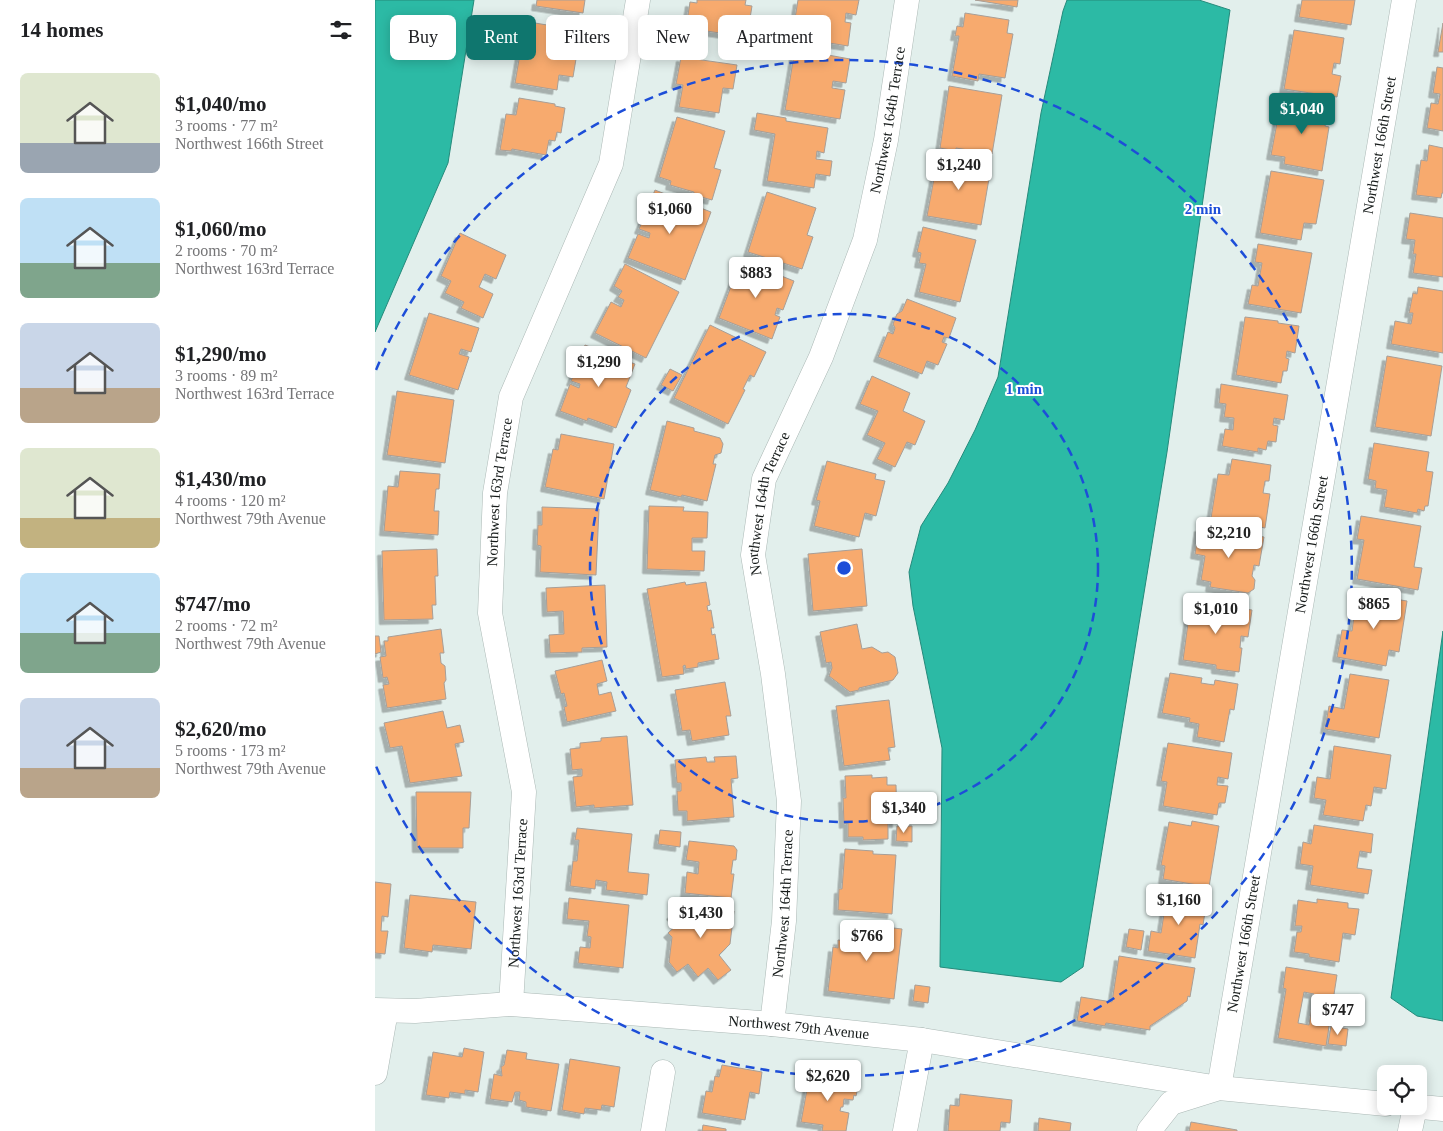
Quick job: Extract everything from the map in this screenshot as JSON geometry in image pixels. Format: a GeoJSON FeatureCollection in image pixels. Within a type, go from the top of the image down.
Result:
{"type":"FeatureCollection","features":[{"type":"Feature","properties":{"kind":"street","name":"Northwest 163rd Terrace"},"geometry":{"type":"LineString","coordinates":[[511,1004],[524,792],[490,613],[495,493],[511,397],[611,164],[638,0]]}},
{"type":"Feature","properties":{"kind":"street","name":"Northwest 164th Terrace"},"geometry":{"type":"LineString","coordinates":[[772,1024],[784,921],[789,801],[773,674],[753,555],[764,479],[821,357],[865,240],[886,140],[907,0]]}},
{"type":"Feature","properties":{"kind":"street","name":"Northwest 166th Street"},"geometry":{"type":"LineString","coordinates":[[1219,1088],[1404,0]]}},
{"type":"Feature","properties":{"kind":"street","name":"Northwest 79th Avenue"},"geometry":{"type":"LineString","coordinates":[[380,1011],[415,1011],[511,1004],[772,1024],[921,1040],[1219,1088],[1377,1103]]}},
{"type":"Feature","properties":{"kind":"street"},"geometry":{"type":"LineString","coordinates":[[375,1073],[380,1011]]}},
{"type":"Feature","properties":{"kind":"street"},"geometry":{"type":"LineString","coordinates":[[905,1131],[921,1040]]}},
{"type":"Feature","properties":{"kind":"street"},"geometry":{"type":"LineString","coordinates":[[653,1131],[663,1072]]}},
{"type":"Feature","properties":{"kind":"street","name":"Northwest 79th Avenue"},"geometry":{"type":"LineString","coordinates":[[1149,1131],[1171,1103],[1219,1088]]}},
{"type":"Feature","properties":{"kind":"street"},"geometry":{"type":"LineString","coordinates":[[1427,1107],[1443,1109]]}},
{"type":"Feature","properties":{"kind":"street"},"geometry":{"type":"LineString","coordinates":[[1411,1131],[1412,1115]]}},
{"type":"Feature","properties":{"kind":"shaded area"},"geometry":{"type":"Polygon","coordinates":[[[375,0],[474,0],[472,15],[466,15],[466,50],[448,163],[375,332],[375,0]]]}},
{"type":"Feature","properties":{"kind":"shaded area"},"geometry":{"type":"Polygon","coordinates":[[[1067,0],[1199,0],[1230,10],[1167,452],[1083,967],[1061,982],[940,967],[942,748],[913,606],[909,572],[921,526],[948,483],[975,430],[998,377],[1041,113],[1067,0]]]}},
{"type":"Feature","properties":{"kind":"shaded area"},"geometry":{"type":"Polygon","coordinates":[[[1443,631],[1443,1021],[1417,1016],[1391,998],[1443,631]]]}},
{"type":"Feature","properties":{"kind":"building"},"geometry":{"type":"Polygon","coordinates":[[[537,0],[585,0],[583,13],[536,6],[537,0]]]}},
{"type":"Feature","properties":{"kind":"building"},"geometry":{"type":"Polygon","coordinates":[[[697,0],[746,0],[745,5],[752,6],[751,15],[718,15],[718,33],[708,31],[708,15],[688,15],[690,2],[697,3],[697,0]]]}},
{"type":"Feature","properties":{"kind":"building"},"geometry":{"type":"Polygon","coordinates":[[[798,0],[859,0],[856,15],[846,13],[845,22],[851,23],[848,46],[831,43],[831,15],[796,15],[798,0]]]}},
{"type":"Feature","properties":{"kind":"building"},"geometry":{"type":"Polygon","coordinates":[[[975,0],[1018,0],[1017,7],[975,0]]]}},
{"type":"Feature","properties":{"kind":"building"},"geometry":{"type":"Polygon","coordinates":[[[1302,0],[1355,0],[1351,25],[1299,17],[1302,0]]]}},
{"type":"Feature","properties":{"kind":"building"},"geometry":{"type":"Polygon","coordinates":[[[965,13],[1009,20],[1007,33],[1013,34],[1005,78],[979,74],[978,81],[952,76],[959,36],[955,36],[957,26],[963,27],[965,13]]]}},
{"type":"Feature","properties":{"kind":"building"},"geometry":{"type":"Polygon","coordinates":[[[536,23],[546,25],[546,60],[576,60],[573,77],[559,75],[557,90],[515,83],[519,60],[536,60],[536,23]]]}},
{"type":"Feature","properties":{"kind":"building"},"geometry":{"type":"Polygon","coordinates":[[[1443,23],[1443,52],[1438,52],[1443,23]]]}},
{"type":"Feature","properties":{"kind":"building"},"geometry":{"type":"Polygon","coordinates":[[[1294,30],[1344,38],[1340,64],[1334,63],[1332,74],[1341,76],[1337,97],[1284,89],[1294,30]]]}},
{"type":"Feature","properties":{"kind":"building"},"geometry":{"type":"Polygon","coordinates":[[[831,56],[850,59],[846,83],[833,81],[832,88],[845,90],[840,119],[785,110],[793,60],[831,60],[831,56]]]}},
{"type":"Feature","properties":{"kind":"building"},"geometry":{"type":"Polygon","coordinates":[[[680,60],[702,60],[737,65],[733,89],[723,88],[719,113],[679,107],[683,85],[676,84],[680,60]]]}},
{"type":"Feature","properties":{"kind":"building"},"geometry":{"type":"Polygon","coordinates":[[[1437,67],[1443,68],[1443,131],[1427,128],[1431,103],[1438,104],[1440,94],[1433,93],[1437,67]]]}},
{"type":"Feature","properties":{"kind":"building"},"geometry":{"type":"Polygon","coordinates":[[[949,86],[1002,95],[992,154],[956,148],[956,151],[940,148],[949,86]]]}},
{"type":"Feature","properties":{"kind":"building"},"geometry":{"type":"Polygon","coordinates":[[[519,98],[555,104],[555,106],[565,108],[561,133],[557,132],[555,141],[549,140],[546,155],[512,149],[511,151],[500,150],[506,114],[516,115],[519,98]]]}},
{"type":"Feature","properties":{"kind":"building"},"geometry":{"type":"Polygon","coordinates":[[[1287,99],[1331,107],[1329,120],[1326,120],[1325,126],[1329,127],[1322,171],[1284,164],[1285,157],[1271,155],[1279,112],[1284,112],[1287,99]]]}},
{"type":"Feature","properties":{"kind":"building"},"geometry":{"type":"Polygon","coordinates":[[[757,113],[786,118],[786,121],[828,128],[824,153],[817,151],[816,159],[832,161],[830,176],[816,174],[814,188],[767,181],[775,134],[754,130],[757,113]]]}},
{"type":"Feature","properties":{"kind":"building"},"geometry":{"type":"Polygon","coordinates":[[[677,117],[725,131],[714,168],[721,170],[712,200],[670,185],[671,181],[659,177],[677,117]]]}},
{"type":"Feature","properties":{"kind":"building"},"geometry":{"type":"Polygon","coordinates":[[[1429,145],[1443,148],[1443,193],[1441,198],[1416,195],[1421,160],[1427,161],[1429,145]]]}},
{"type":"Feature","properties":{"kind":"building"},"geometry":{"type":"Polygon","coordinates":[[[938,157],[991,167],[981,225],[927,216],[938,157]]]}},
{"type":"Feature","properties":{"kind":"building"},"geometry":{"type":"Polygon","coordinates":[[[1271,171],[1324,180],[1316,224],[1304,223],[1301,240],[1260,233],[1271,171]]]}},
{"type":"Feature","properties":{"kind":"building"},"geometry":{"type":"Polygon","coordinates":[[[655,190],[711,212],[685,280],[628,258],[638,234],[649,238],[650,233],[639,229],[655,190]]]}},
{"type":"Feature","properties":{"kind":"building"},"geometry":{"type":"Polygon","coordinates":[[[767,192],[816,208],[807,235],[813,237],[802,269],[748,252],[767,192]]]}},
{"type":"Feature","properties":{"kind":"building"},"geometry":{"type":"Polygon","coordinates":[[[1410,213],[1443,218],[1443,277],[1413,273],[1416,254],[1413,254],[1415,240],[1406,239],[1410,213]]]}},
{"type":"Feature","properties":{"kind":"building"},"geometry":{"type":"Polygon","coordinates":[[[923,227],[976,240],[960,302],[919,292],[926,264],[919,263],[921,253],[917,252],[923,227]]]}},
{"type":"Feature","properties":{"kind":"building"},"geometry":{"type":"Polygon","coordinates":[[[460,233],[506,255],[496,279],[485,274],[479,287],[493,294],[483,318],[461,308],[464,302],[445,293],[451,281],[441,276],[460,233]]]}},
{"type":"Feature","properties":{"kind":"building"},"geometry":{"type":"Polygon","coordinates":[[[1258,244],[1312,253],[1301,313],[1248,304],[1252,285],[1258,286],[1262,263],[1255,262],[1258,244]]]}},
{"type":"Feature","properties":{"kind":"building"},"geometry":{"type":"Polygon","coordinates":[[[741,260],[794,281],[783,310],[777,308],[775,315],[780,317],[772,339],[719,318],[741,260]]]}},
{"type":"Feature","properties":{"kind":"building"},"geometry":{"type":"Polygon","coordinates":[[[625,264],[679,292],[646,358],[595,333],[611,302],[621,307],[624,300],[618,297],[622,291],[614,286],[625,264]]]}},
{"type":"Feature","properties":{"kind":"building"},"geometry":{"type":"Polygon","coordinates":[[[1418,287],[1443,291],[1443,353],[1391,344],[1395,321],[1411,324],[1413,313],[1409,313],[1413,293],[1417,294],[1418,287]]]}},
{"type":"Feature","properties":{"kind":"building"},"geometry":{"type":"Polygon","coordinates":[[[907,299],[956,318],[949,338],[944,337],[942,342],[947,344],[938,365],[927,361],[922,374],[878,357],[888,332],[893,334],[895,328],[893,324],[897,314],[902,311],[907,299]]]}},
{"type":"Feature","properties":{"kind":"building"},"geometry":{"type":"Polygon","coordinates":[[[429,313],[479,328],[471,352],[461,349],[459,354],[469,357],[458,390],[409,375],[429,313]]]}},
{"type":"Feature","properties":{"kind":"building"},"geometry":{"type":"Polygon","coordinates":[[[1245,317],[1299,326],[1295,353],[1287,351],[1286,358],[1289,359],[1287,371],[1283,371],[1281,383],[1236,375],[1245,317]]]}},
{"type":"Feature","properties":{"kind":"building"},"geometry":{"type":"Polygon","coordinates":[[[710,325],[766,352],[754,377],[750,375],[743,389],[745,390],[728,424],[674,398],[710,325]]]}},
{"type":"Feature","properties":{"kind":"building"},"geometry":{"type":"Polygon","coordinates":[[[585,345],[635,364],[626,387],[631,390],[616,428],[588,418],[587,421],[560,411],[570,384],[579,388],[580,384],[571,381],[585,345]]]}},
{"type":"Feature","properties":{"kind":"building"},"geometry":{"type":"Polygon","coordinates":[[[1387,356],[1442,366],[1431,436],[1375,427],[1387,356]]]}},
{"type":"Feature","properties":{"kind":"building"},"geometry":{"type":"Polygon","coordinates":[[[670,369],[682,375],[673,391],[661,385],[670,369]]]}},
{"type":"Feature","properties":{"kind":"building"},"geometry":{"type":"Polygon","coordinates":[[[872,376],[910,393],[903,411],[925,421],[915,445],[907,442],[895,467],[877,459],[885,443],[867,435],[878,411],[860,404],[872,376]]]}},
{"type":"Feature","properties":{"kind":"building"},"geometry":{"type":"Polygon","coordinates":[[[1221,384],[1288,395],[1284,420],[1274,418],[1273,425],[1278,426],[1276,442],[1268,441],[1266,450],[1258,448],[1258,452],[1222,446],[1225,429],[1233,430],[1234,418],[1224,417],[1226,404],[1219,403],[1221,384]]]}},
{"type":"Feature","properties":{"kind":"building"},"geometry":{"type":"Polygon","coordinates":[[[397,391],[454,400],[445,463],[387,455],[397,391]]]}},
{"type":"Feature","properties":{"kind":"building"},"geometry":{"type":"Polygon","coordinates":[[[667,421],[694,428],[694,431],[720,438],[723,444],[721,453],[715,455],[713,464],[716,464],[707,501],[650,490],[667,421]]]}},
{"type":"Feature","properties":{"kind":"building"},"geometry":{"type":"Polygon","coordinates":[[[561,434],[614,444],[604,499],[545,487],[553,449],[558,450],[561,434]]]}},
{"type":"Feature","properties":{"kind":"building"},"geometry":{"type":"Polygon","coordinates":[[[1374,443],[1429,452],[1426,471],[1433,472],[1428,506],[1425,506],[1424,511],[1418,509],[1417,513],[1384,507],[1387,490],[1375,488],[1376,481],[1368,479],[1374,443]]]}},
{"type":"Feature","properties":{"kind":"building"},"geometry":{"type":"Polygon","coordinates":[[[1232,459],[1271,465],[1269,481],[1265,481],[1263,493],[1270,494],[1265,528],[1211,518],[1218,474],[1229,475],[1232,459]]]}},
{"type":"Feature","properties":{"kind":"building"},"geometry":{"type":"Polygon","coordinates":[[[827,461],[876,474],[875,479],[885,481],[876,516],[865,513],[859,537],[814,526],[820,501],[816,500],[827,461]]]}},
{"type":"Feature","properties":{"kind":"building"},"geometry":{"type":"Polygon","coordinates":[[[400,471],[440,474],[439,489],[436,489],[434,511],[439,511],[438,535],[384,531],[388,486],[398,487],[400,471]]]}},
{"type":"Feature","properties":{"kind":"building"},"geometry":{"type":"Polygon","coordinates":[[[649,506],[684,507],[683,511],[708,512],[707,538],[692,538],[692,551],[705,551],[704,571],[647,569],[649,506]]]}},
{"type":"Feature","properties":{"kind":"building"},"geometry":{"type":"Polygon","coordinates":[[[542,507],[599,509],[596,575],[540,572],[541,546],[537,545],[538,525],[542,525],[542,507]]]}},
{"type":"Feature","properties":{"kind":"building"},"geometry":{"type":"Polygon","coordinates":[[[1361,516],[1421,526],[1414,567],[1422,568],[1418,590],[1357,579],[1364,540],[1357,539],[1361,516]]]}},
{"type":"Feature","properties":{"kind":"building"},"geometry":{"type":"Polygon","coordinates":[[[1199,527],[1264,537],[1259,566],[1254,565],[1252,576],[1255,580],[1254,589],[1248,593],[1210,587],[1211,582],[1201,580],[1205,556],[1195,554],[1199,527]]]}},
{"type":"Feature","properties":{"kind":"building"},"geometry":{"type":"Polygon","coordinates":[[[437,549],[438,576],[435,576],[436,605],[432,605],[433,619],[384,620],[382,551],[437,549]]]}},
{"type":"Feature","properties":{"kind":"building"},"geometry":{"type":"Polygon","coordinates":[[[862,549],[867,606],[813,611],[808,554],[862,549]]]}},
{"type":"Feature","properties":{"kind":"building"},"geometry":{"type":"Polygon","coordinates":[[[685,582],[686,585],[706,582],[710,605],[707,606],[708,611],[711,610],[714,628],[711,628],[712,635],[715,634],[719,659],[698,663],[698,667],[686,669],[685,665],[683,666],[684,674],[662,677],[647,589],[685,582]]]}},
{"type":"Feature","properties":{"kind":"building"},"geometry":{"type":"Polygon","coordinates":[[[605,585],[607,647],[582,648],[582,652],[550,653],[549,635],[564,634],[563,611],[547,612],[546,588],[605,585]]]}},
{"type":"Feature","properties":{"kind":"building"},"geometry":{"type":"Polygon","coordinates":[[[1358,593],[1407,601],[1399,652],[1389,650],[1386,666],[1337,657],[1342,630],[1352,631],[1354,616],[1361,617],[1362,612],[1355,610],[1358,593]]]}},
{"type":"Feature","properties":{"kind":"building"},"geometry":{"type":"Polygon","coordinates":[[[1191,601],[1252,610],[1248,637],[1241,636],[1240,648],[1242,648],[1239,672],[1216,669],[1216,665],[1183,660],[1191,601]]]}},
{"type":"Feature","properties":{"kind":"building"},"geometry":{"type":"Polygon","coordinates":[[[857,624],[862,649],[872,647],[882,653],[888,652],[895,657],[898,673],[893,680],[850,692],[829,676],[832,668],[831,662],[826,663],[820,632],[857,624]]]}},
{"type":"Feature","properties":{"kind":"building"},"geometry":{"type":"Polygon","coordinates":[[[441,629],[444,653],[440,653],[441,663],[445,666],[446,680],[444,683],[446,699],[387,708],[383,685],[389,684],[387,677],[383,678],[380,657],[386,656],[384,641],[388,641],[388,637],[441,629]]]}},
{"type":"Feature","properties":{"kind":"building"},"geometry":{"type":"Polygon","coordinates":[[[375,636],[379,636],[381,652],[375,654],[375,636]]]}},
{"type":"Feature","properties":{"kind":"building"},"geometry":{"type":"Polygon","coordinates":[[[602,660],[607,681],[597,684],[599,695],[611,692],[616,711],[567,722],[564,707],[567,706],[564,693],[561,694],[555,671],[602,660]]]}},
{"type":"Feature","properties":{"kind":"building"},"geometry":{"type":"Polygon","coordinates":[[[1170,673],[1202,678],[1201,683],[1214,685],[1215,680],[1238,684],[1234,710],[1230,709],[1224,742],[1197,737],[1199,724],[1189,722],[1190,718],[1162,713],[1170,673]]]}},
{"type":"Feature","properties":{"kind":"building"},"geometry":{"type":"Polygon","coordinates":[[[1350,674],[1389,680],[1379,738],[1325,729],[1329,706],[1344,709],[1350,674]]]}},
{"type":"Feature","properties":{"kind":"building"},"geometry":{"type":"Polygon","coordinates":[[[725,682],[731,716],[726,716],[729,735],[692,741],[690,730],[682,731],[675,690],[725,682]]]}},
{"type":"Feature","properties":{"kind":"building"},"geometry":{"type":"Polygon","coordinates":[[[889,700],[895,747],[888,748],[890,760],[844,766],[836,706],[889,700]]]}},
{"type":"Feature","properties":{"kind":"building"},"geometry":{"type":"Polygon","coordinates":[[[443,711],[447,728],[460,725],[464,742],[455,744],[462,776],[410,783],[402,746],[390,748],[384,723],[443,711]]]}},
{"type":"Feature","properties":{"kind":"building"},"geometry":{"type":"Polygon","coordinates":[[[627,736],[633,805],[594,808],[594,805],[576,807],[573,777],[582,776],[582,769],[572,770],[570,749],[580,748],[580,743],[601,741],[601,738],[627,736]]]}},
{"type":"Feature","properties":{"kind":"building"},"geometry":{"type":"Polygon","coordinates":[[[1168,743],[1232,753],[1228,779],[1218,777],[1217,785],[1228,786],[1225,803],[1219,803],[1217,815],[1163,806],[1167,782],[1161,781],[1168,743]]]}},
{"type":"Feature","properties":{"kind":"building"},"geometry":{"type":"Polygon","coordinates":[[[1334,746],[1391,755],[1386,789],[1374,787],[1371,806],[1366,805],[1363,821],[1323,815],[1326,800],[1314,798],[1317,777],[1330,779],[1334,746]]]}},
{"type":"Feature","properties":{"kind":"building"},"geometry":{"type":"Polygon","coordinates":[[[736,756],[738,778],[731,779],[734,817],[687,821],[687,811],[678,811],[677,791],[681,791],[681,783],[677,783],[675,760],[706,757],[707,762],[715,762],[714,757],[736,756]]]}},
{"type":"Feature","properties":{"kind":"building"},"geometry":{"type":"Polygon","coordinates":[[[872,775],[872,778],[887,777],[887,785],[896,785],[897,823],[888,823],[888,839],[863,840],[863,837],[848,837],[848,823],[844,824],[843,798],[846,798],[845,776],[872,775]]]}},
{"type":"Feature","properties":{"kind":"building"},"geometry":{"type":"Polygon","coordinates":[[[416,792],[471,792],[469,828],[463,828],[463,848],[417,848],[416,792]]]}},
{"type":"Feature","properties":{"kind":"building"},"geometry":{"type":"Polygon","coordinates":[[[1192,821],[1219,826],[1209,887],[1163,879],[1165,866],[1161,865],[1169,822],[1191,826],[1192,821]]]}},
{"type":"Feature","properties":{"kind":"building"},"geometry":{"type":"Polygon","coordinates":[[[1314,825],[1373,834],[1371,853],[1360,851],[1357,868],[1372,870],[1368,894],[1310,885],[1313,866],[1300,864],[1303,842],[1311,844],[1314,825]]]}},
{"type":"Feature","properties":{"kind":"building"},"geometry":{"type":"Polygon","coordinates":[[[897,826],[912,826],[912,842],[896,841],[897,826]]]}},
{"type":"Feature","properties":{"kind":"building"},"geometry":{"type":"Polygon","coordinates":[[[577,828],[632,834],[628,872],[649,874],[647,895],[606,890],[607,882],[596,880],[595,889],[570,886],[573,861],[577,861],[579,840],[575,840],[577,828]]]}},
{"type":"Feature","properties":{"kind":"building"},"geometry":{"type":"Polygon","coordinates":[[[660,830],[681,832],[680,847],[658,844],[660,830]]]}},
{"type":"Feature","properties":{"kind":"building"},"geometry":{"type":"Polygon","coordinates":[[[689,841],[734,846],[737,850],[731,874],[734,874],[731,898],[685,893],[687,872],[698,874],[699,862],[686,860],[689,841]]]}},
{"type":"Feature","properties":{"kind":"building"},"geometry":{"type":"Polygon","coordinates":[[[845,849],[873,851],[873,854],[896,855],[892,914],[838,910],[839,889],[842,889],[845,849]]]}},
{"type":"Feature","properties":{"kind":"building"},"geometry":{"type":"Polygon","coordinates":[[[375,882],[391,884],[388,917],[382,916],[381,931],[388,931],[385,954],[375,953],[375,882]]]}},
{"type":"Feature","properties":{"kind":"building"},"geometry":{"type":"Polygon","coordinates":[[[1164,892],[1207,899],[1203,925],[1200,924],[1195,958],[1148,951],[1151,931],[1161,933],[1165,907],[1162,907],[1164,892]]]}},
{"type":"Feature","properties":{"kind":"building"},"geometry":{"type":"Polygon","coordinates":[[[410,895],[476,902],[471,949],[433,945],[432,952],[404,948],[410,895]]]}},
{"type":"Feature","properties":{"kind":"building"},"geometry":{"type":"Polygon","coordinates":[[[569,898],[629,905],[623,968],[578,963],[580,947],[590,948],[591,937],[587,936],[589,921],[567,919],[569,898]]]}},
{"type":"Feature","properties":{"kind":"building"},"geometry":{"type":"Polygon","coordinates":[[[1317,899],[1348,903],[1348,908],[1359,909],[1355,935],[1343,933],[1339,962],[1309,957],[1309,954],[1294,952],[1297,932],[1301,932],[1302,926],[1295,926],[1298,900],[1317,903],[1317,899]]]}},
{"type":"Feature","properties":{"kind":"building"},"geometry":{"type":"Polygon","coordinates":[[[685,903],[734,911],[730,944],[719,955],[731,970],[718,980],[708,968],[698,977],[688,964],[677,972],[669,962],[672,937],[668,933],[679,923],[671,915],[685,903]]]}},
{"type":"Feature","properties":{"kind":"building"},"geometry":{"type":"Polygon","coordinates":[[[850,923],[902,929],[894,999],[828,991],[833,947],[838,948],[838,940],[848,941],[850,923]]]}},
{"type":"Feature","properties":{"kind":"building"},"geometry":{"type":"Polygon","coordinates":[[[1129,929],[1144,931],[1141,950],[1126,947],[1129,929]]]}},
{"type":"Feature","properties":{"kind":"building"},"geometry":{"type":"Polygon","coordinates":[[[1119,956],[1195,968],[1190,997],[1188,996],[1187,1001],[1150,1026],[1150,1030],[1106,1023],[1105,1026],[1077,1021],[1081,997],[1112,1002],[1119,956]]]}},
{"type":"Feature","properties":{"kind":"building"},"geometry":{"type":"Polygon","coordinates":[[[1286,967],[1337,975],[1326,1046],[1278,1038],[1286,989],[1283,988],[1286,967]],[[1304,992],[1298,1023],[1309,1025],[1314,994],[1304,992]]]}},
{"type":"Feature","properties":{"kind":"building"},"geometry":{"type":"Polygon","coordinates":[[[915,985],[930,987],[928,1003],[913,1001],[915,985]]]}},
{"type":"Feature","properties":{"kind":"building"},"geometry":{"type":"Polygon","coordinates":[[[1331,1026],[1348,1029],[1346,1046],[1328,1044],[1331,1026]]]}},
{"type":"Feature","properties":{"kind":"building"},"geometry":{"type":"Polygon","coordinates":[[[464,1048],[484,1052],[478,1092],[465,1090],[465,1094],[450,1092],[449,1098],[426,1095],[433,1052],[462,1057],[464,1048]]]}},
{"type":"Feature","properties":{"kind":"building"},"geometry":{"type":"Polygon","coordinates":[[[507,1050],[527,1053],[526,1059],[559,1064],[551,1111],[526,1107],[526,1102],[519,1100],[520,1092],[515,1092],[512,1102],[490,1099],[494,1074],[502,1076],[501,1067],[504,1065],[507,1050]]]}},
{"type":"Feature","properties":{"kind":"building"},"geometry":{"type":"Polygon","coordinates":[[[570,1059],[620,1067],[614,1107],[602,1105],[601,1110],[585,1108],[584,1114],[562,1110],[570,1059]]]}},
{"type":"Feature","properties":{"kind":"building"},"geometry":{"type":"Polygon","coordinates":[[[722,1065],[762,1072],[759,1094],[750,1092],[745,1120],[702,1113],[706,1091],[712,1092],[715,1076],[719,1077],[722,1065]]]}},
{"type":"Feature","properties":{"kind":"building"},"geometry":{"type":"Polygon","coordinates":[[[810,1073],[856,1081],[855,1086],[858,1087],[856,1096],[854,1095],[853,1100],[844,1099],[843,1107],[841,1107],[840,1111],[849,1113],[846,1131],[822,1131],[823,1125],[801,1122],[810,1073]]]}},
{"type":"Feature","properties":{"kind":"building"},"geometry":{"type":"Polygon","coordinates":[[[960,1094],[1012,1100],[1010,1123],[1001,1122],[1000,1131],[948,1131],[950,1105],[959,1106],[960,1094]]]}},
{"type":"Feature","properties":{"kind":"building"},"geometry":{"type":"Polygon","coordinates":[[[1039,1118],[1071,1123],[1070,1131],[1038,1131],[1039,1118]]]}},
{"type":"Feature","properties":{"kind":"building"},"geometry":{"type":"Polygon","coordinates":[[[1191,1122],[1237,1130],[1237,1131],[1189,1131],[1191,1122]]]}},
{"type":"Feature","properties":{"kind":"building"},"geometry":{"type":"Polygon","coordinates":[[[703,1125],[726,1129],[726,1131],[702,1131],[703,1125]]]}}]}
